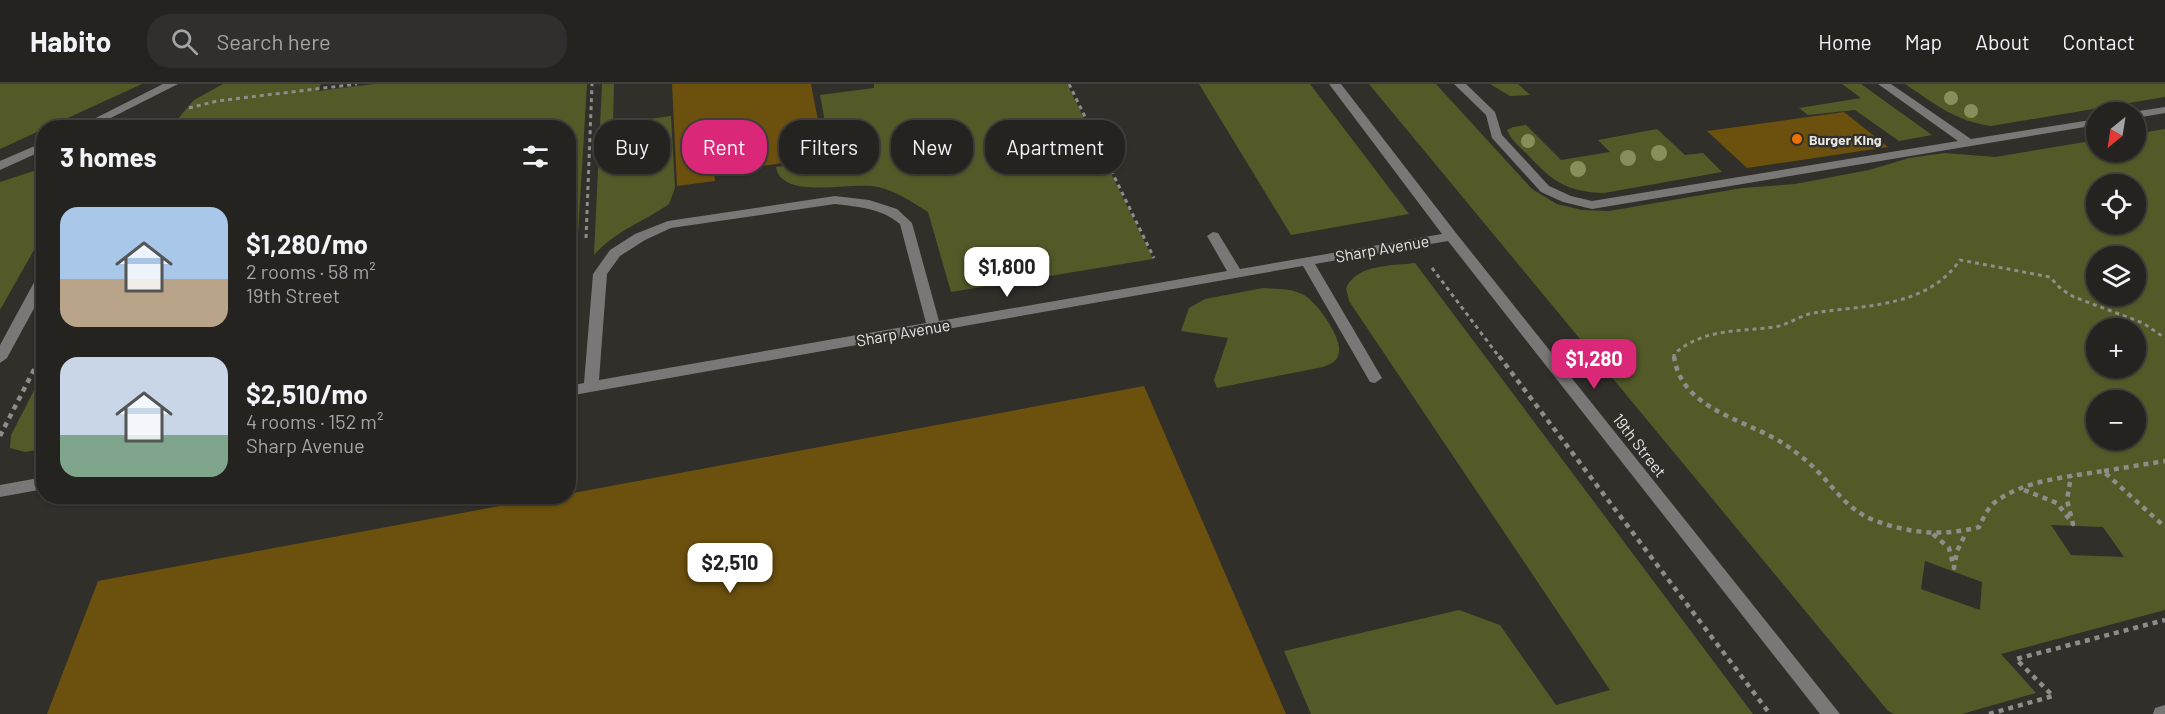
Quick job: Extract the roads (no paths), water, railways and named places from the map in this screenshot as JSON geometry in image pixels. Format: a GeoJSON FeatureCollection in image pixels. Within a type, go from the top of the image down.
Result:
{"type":"FeatureCollection","features":[{"type":"Feature","properties":{"kind":"street"},"geometry":{"type":"LineString","coordinates":[[97,120],[172,84]]}},
{"type":"Feature","properties":{"kind":"street","name":"19th Street"},"geometry":{"type":"LineString","coordinates":[[1335,84],[1451,236],[1831,714]]}},
{"type":"Feature","properties":{"kind":"street"},"geometry":{"type":"LineString","coordinates":[[1460,84],[1491,114],[1496,136],[1545,189],[1567,199],[1592,205],[2086,124]]}},
{"type":"Feature","properties":{"kind":"street"},"geometry":{"type":"LineString","coordinates":[[1884,84],[1970,144]]}},
{"type":"Feature","properties":{"kind":"street"},"geometry":{"type":"LineString","coordinates":[[2146,113],[2165,110]]}},
{"type":"Feature","properties":{"kind":"street"},"geometry":{"type":"LineString","coordinates":[[114,120],[116,111]]}},
{"type":"Feature","properties":{"kind":"street"},"geometry":{"type":"LineString","coordinates":[[0,166],[36,149]]}},
{"type":"Feature","properties":{"kind":"street"},"geometry":{"type":"LineString","coordinates":[[591,387],[600,274],[615,253],[640,237],[668,225],[835,200],[869,204],[893,212],[906,223],[934,327]]}},
{"type":"Feature","properties":{"kind":"street","name":"Sharp Avenue"},"geometry":{"type":"LineString","coordinates":[[576,390],[1451,236]]}},
{"type":"Feature","properties":{"kind":"street"},"geometry":{"type":"LineString","coordinates":[[1213,237],[1236,274]]}},
{"type":"Feature","properties":{"kind":"street"},"geometry":{"type":"LineString","coordinates":[[1307,261],[1375,378]]}},
{"type":"Feature","properties":{"kind":"street"},"geometry":{"type":"LineString","coordinates":[[0,358],[36,292]]}},
{"type":"Feature","properties":{"kind":"street"},"geometry":{"type":"LineString","coordinates":[[0,491],[36,484]]}},
{"type":"Feature","properties":{"kind":"place","name":"Burger King"},"geometry":{"type":"Point","coordinates":[1797,139]}}]}
